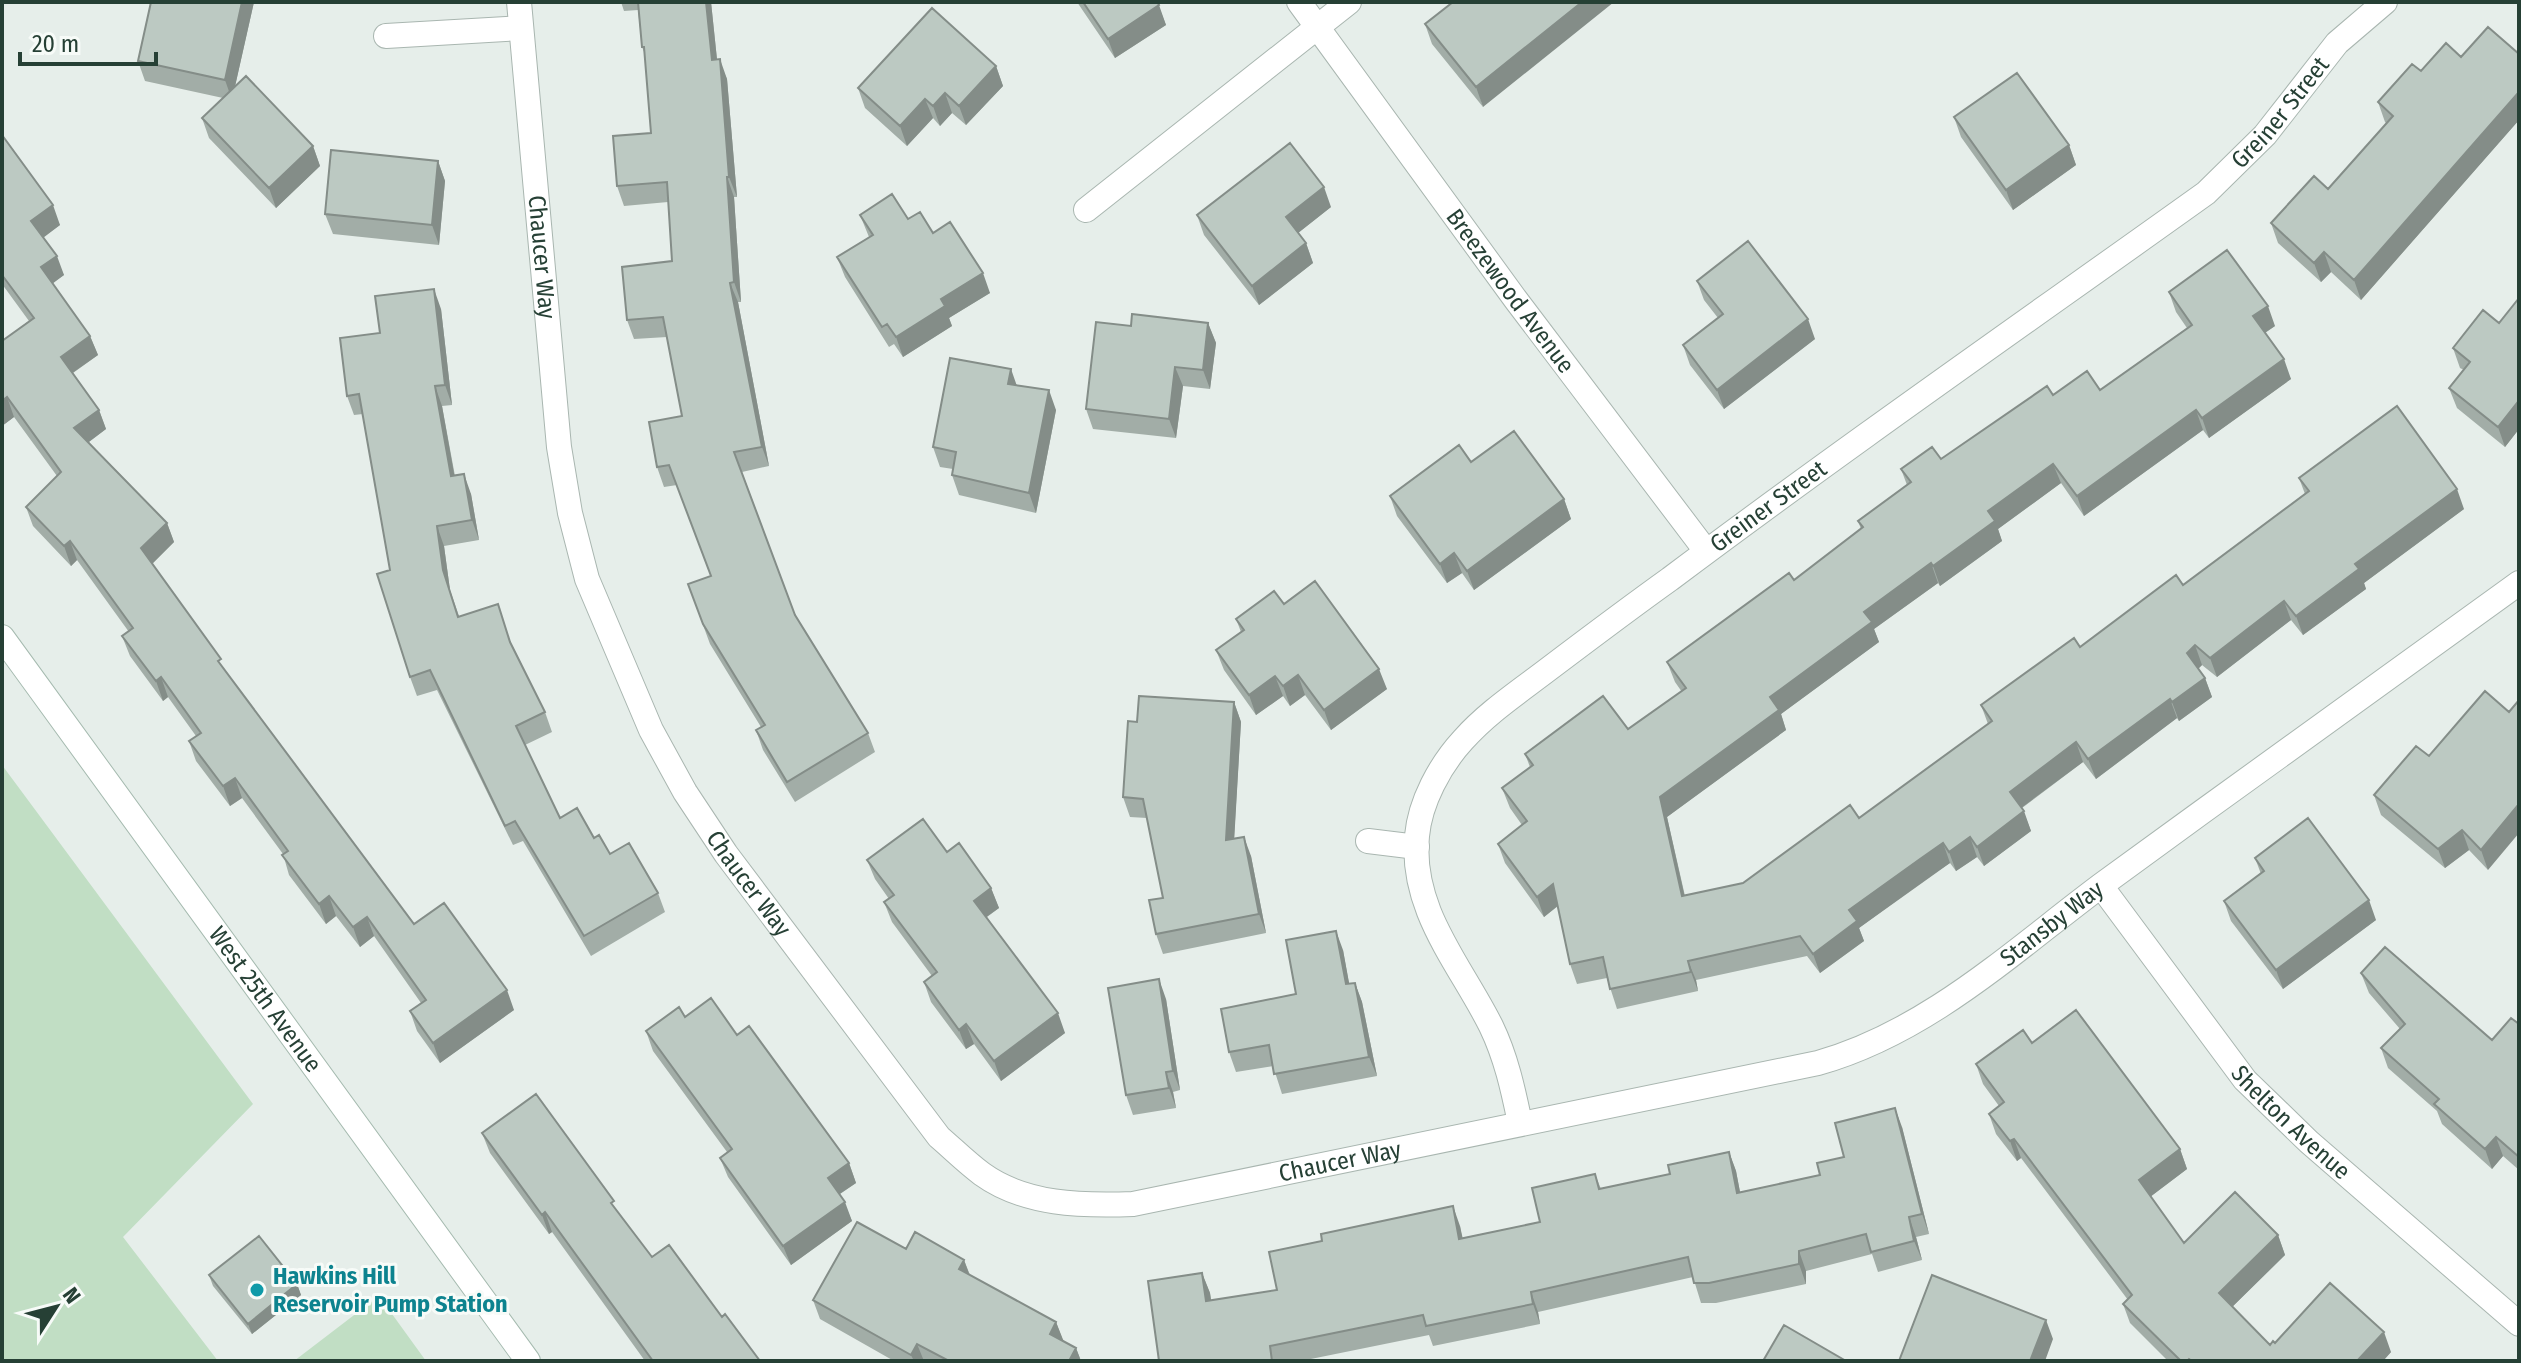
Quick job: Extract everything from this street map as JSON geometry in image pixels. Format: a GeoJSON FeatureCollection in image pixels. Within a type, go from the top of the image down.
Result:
{"type":"FeatureCollection","features":[{"type":"Feature","properties":{"kind":"street","name":"Chaucer Way"},"geometry":{"type":"LineString","coordinates":[[519,2],[559,447],[570,513],[587,579],[651,730],[685,792],[752,889],[939,1137],[984,1176],[1036,1199],[1087,1205],[1133,1204],[1520,1123]]}},
{"type":"Feature","properties":{"kind":"street","name":"Breezewood Avenue"},"geometry":{"type":"LineString","coordinates":[[1299,2],[1516,300],[1706,551]]}},
{"type":"Feature","properties":{"kind":"street"},"geometry":{"type":"LineString","coordinates":[[1086,210],[1349,2]]}},
{"type":"Feature","properties":{"kind":"street","name":"Greiner Street"},"geometry":{"type":"LineString","coordinates":[[1520,1123],[1508,1070],[1493,1031],[1437,934],[1424,902],[1417,870],[1417,835],[1424,803],[1440,772],[1462,741],[1494,710],[1706,551],[2206,193],[2265,135],[2337,43],[2385,2]]}},
{"type":"Feature","properties":{"kind":"street"},"geometry":{"type":"LineString","coordinates":[[386,36],[521,28]]}},
{"type":"Feature","properties":{"kind":"street","name":"Stansby Way"},"geometry":{"type":"LineString","coordinates":[[1520,1123],[1818,1063],[1873,1044],[1934,1011],[2519,583]]}},
{"type":"Feature","properties":{"kind":"street","name":"West 25th Avenue"},"geometry":{"type":"LineString","coordinates":[[2,637],[528,1361]]}},
{"type":"Feature","properties":{"kind":"street"},"geometry":{"type":"LineString","coordinates":[[1368,841],[1417,847]]}},
{"type":"Feature","properties":{"kind":"street","name":"Shelton Avenue"},"geometry":{"type":"LineString","coordinates":[[2101,886],[2245,1080],[2309,1142],[2519,1324]]}},
{"type":"Feature","properties":{"kind":"green space"},"geometry":{"type":"Polygon","coordinates":[[[2,765],[253,1104],[123,1237],[218,1361],[2,1361],[2,765]]]}},
{"type":"Feature","properties":{"kind":"green space"},"geometry":{"type":"Polygon","coordinates":[[[379,1296],[426,1361],[294,1361],[379,1296]]]}},
{"type":"Feature","properties":{"kind":"building"},"geometry":{"type":"Polygon","coordinates":[[[151,2],[242,2],[225,80],[138,61],[151,2]]]}},
{"type":"Feature","properties":{"kind":"building"},"geometry":{"type":"Polygon","coordinates":[[[638,2],[706,2],[712,60],[720,59],[734,282],[730,283],[762,447],[734,452],[795,615],[868,733],[787,782],[756,730],[765,725],[703,624],[688,584],[711,576],[669,465],[657,467],[649,422],[682,416],[663,317],[627,320],[622,267],[672,261],[667,182],[617,186],[613,136],[651,133],[638,2]]]}},
{"type":"Feature","properties":{"kind":"building"},"geometry":{"type":"Polygon","coordinates":[[[1083,2],[1157,2],[1159,5],[1108,39],[1083,2]]]}},
{"type":"Feature","properties":{"kind":"building"},"geometry":{"type":"Polygon","coordinates":[[[1453,2],[1582,2],[1476,87],[1425,24],[1453,2]]]}},
{"type":"Feature","properties":{"kind":"building"},"geometry":{"type":"Polygon","coordinates":[[[932,8],[996,66],[959,106],[945,93],[933,106],[925,99],[900,126],[858,88],[932,8]]]}},
{"type":"Feature","properties":{"kind":"building"},"geometry":{"type":"Polygon","coordinates":[[[2488,27],[2519,54],[2519,92],[2354,280],[2324,252],[2314,263],[2271,223],[2314,176],[2328,189],[2393,116],[2378,102],[2412,64],[2421,71],[2446,43],[2461,57],[2488,27]]]}},
{"type":"Feature","properties":{"kind":"building"},"geometry":{"type":"Polygon","coordinates":[[[2017,73],[2069,145],[2006,190],[1954,117],[2017,73]]]}},
{"type":"Feature","properties":{"kind":"building"},"geometry":{"type":"Polygon","coordinates":[[[246,76],[313,146],[269,188],[202,118],[246,76]]]}},
{"type":"Feature","properties":{"kind":"building"},"geometry":{"type":"Polygon","coordinates":[[[2,135],[53,205],[31,221],[57,256],[41,267],[90,336],[61,357],[99,410],[74,428],[167,523],[141,548],[221,659],[218,661],[414,924],[444,903],[507,990],[433,1043],[410,1011],[426,1000],[367,917],[353,927],[329,896],[319,904],[282,855],[288,851],[235,778],[223,786],[189,741],[201,733],[161,677],[156,681],[122,636],[133,628],[70,541],[64,546],[26,507],[61,472],[7,397],[2,401],[2,341],[34,318],[2,275],[2,135]]]}},
{"type":"Feature","properties":{"kind":"building"},"geometry":{"type":"Polygon","coordinates":[[[1290,143],[1324,187],[1286,217],[1306,243],[1252,286],[1197,215],[1290,143]]]}},
{"type":"Feature","properties":{"kind":"building"},"geometry":{"type":"Polygon","coordinates":[[[331,150],[438,161],[432,225],[325,214],[331,150]]]}},
{"type":"Feature","properties":{"kind":"building"},"geometry":{"type":"Polygon","coordinates":[[[892,194],[908,219],[920,212],[933,233],[950,222],[983,273],[941,299],[945,306],[896,337],[887,324],[882,327],[837,257],[873,235],[860,215],[892,194]]]}},
{"type":"Feature","properties":{"kind":"building"},"geometry":{"type":"Polygon","coordinates":[[[1748,241],[1808,319],[1717,390],[1683,345],[1723,314],[1697,281],[1748,241]]]}},
{"type":"Feature","properties":{"kind":"building"},"geometry":{"type":"Polygon","coordinates":[[[2227,250],[2268,306],[2253,316],[2284,359],[2202,418],[2196,410],[2077,496],[2053,464],[1988,511],[1995,521],[1864,612],[1872,622],[1770,697],[1779,710],[1660,797],[1682,896],[1743,883],[1850,805],[1859,818],[1992,721],[1981,705],[2074,638],[2080,647],[2176,575],[2183,585],[2309,491],[2299,478],[2397,406],[2457,489],[2355,564],[2359,569],[2296,616],[2284,601],[2210,658],[2195,645],[2187,653],[2205,678],[2172,702],[2170,699],[2088,759],[2076,742],[2010,792],[2024,811],[1977,847],[1970,837],[1949,852],[1943,843],[1849,910],[1857,921],[1813,954],[1800,936],[1688,961],[1691,972],[1610,989],[1603,957],[1570,964],[1553,884],[1537,897],[1498,844],[1527,821],[1502,788],[1533,765],[1525,754],[1603,696],[1628,729],[1686,688],[1667,662],[1789,573],[1794,580],[1863,527],[1858,521],[1911,482],[1901,469],[1932,447],[1941,459],[2047,386],[2053,395],[2087,371],[2100,390],[2192,325],[2169,292],[2227,250]]]}},
{"type":"Feature","properties":{"kind":"building"},"geometry":{"type":"Polygon","coordinates":[[[434,289],[445,385],[435,386],[451,476],[464,474],[472,520],[437,526],[443,570],[458,617],[498,604],[510,642],[545,712],[516,726],[560,818],[577,808],[594,838],[599,835],[610,854],[629,843],[658,893],[584,936],[515,821],[505,826],[430,670],[410,677],[377,574],[390,570],[359,394],[347,396],[340,338],[380,333],[375,296],[434,289]]]}},
{"type":"Feature","properties":{"kind":"building"},"geometry":{"type":"Polygon","coordinates":[[[2519,298],[2519,405],[2517,403],[2498,427],[2449,388],[2470,362],[2453,348],[2483,310],[2499,323],[2519,298]]]}},
{"type":"Feature","properties":{"kind":"building"},"geometry":{"type":"Polygon","coordinates":[[[1132,314],[1208,323],[1203,370],[1175,367],[1169,419],[1086,409],[1096,322],[1131,326],[1132,314]]]}},
{"type":"Feature","properties":{"kind":"building"},"geometry":{"type":"Polygon","coordinates":[[[950,358],[1011,369],[1008,384],[1049,390],[1029,493],[952,475],[956,452],[933,447],[950,358]]]}},
{"type":"Feature","properties":{"kind":"building"},"geometry":{"type":"Polygon","coordinates":[[[1514,431],[1564,499],[1467,571],[1454,553],[1440,564],[1390,496],[1459,445],[1471,462],[1514,431]]]}},
{"type":"Feature","properties":{"kind":"building"},"geometry":{"type":"Polygon","coordinates":[[[1315,581],[1379,669],[1324,710],[1298,675],[1283,686],[1275,676],[1249,695],[1216,650],[1244,630],[1236,619],[1274,591],[1284,604],[1315,581]]]}},
{"type":"Feature","properties":{"kind":"building"},"geometry":{"type":"Polygon","coordinates":[[[2485,691],[2509,712],[2519,700],[2519,804],[2481,850],[2462,830],[2438,849],[2374,795],[2416,746],[2429,756],[2485,691]]]}},
{"type":"Feature","properties":{"kind":"building"},"geometry":{"type":"Polygon","coordinates":[[[1139,696],[1234,702],[1226,840],[1244,837],[1259,914],[1156,934],[1149,900],[1163,898],[1143,799],[1123,797],[1128,721],[1137,722],[1139,696]]]}},
{"type":"Feature","properties":{"kind":"building"},"geometry":{"type":"Polygon","coordinates":[[[2308,818],[2369,900],[2276,970],[2224,901],[2264,871],[2255,858],[2308,818]]]}},
{"type":"Feature","properties":{"kind":"building"},"geometry":{"type":"Polygon","coordinates":[[[923,819],[947,852],[959,843],[991,888],[974,901],[1058,1013],[994,1061],[966,1024],[959,1030],[924,982],[937,972],[884,902],[894,895],[867,860],[923,819]]]}},
{"type":"Feature","properties":{"kind":"building"},"geometry":{"type":"Polygon","coordinates":[[[1336,931],[1346,984],[1355,983],[1369,1057],[1274,1074],[1269,1045],[1229,1052],[1221,1009],[1296,994],[1286,940],[1336,931]]]}},
{"type":"Feature","properties":{"kind":"building"},"geometry":{"type":"Polygon","coordinates":[[[2385,947],[2492,1040],[2511,1018],[2519,1024],[2519,1157],[2496,1137],[2485,1149],[2434,1104],[2439,1099],[2381,1048],[2405,1024],[2361,973],[2385,947]]]}},
{"type":"Feature","properties":{"kind":"building"},"geometry":{"type":"Polygon","coordinates":[[[1159,979],[1173,1071],[1166,1072],[1169,1088],[1126,1095],[1108,988],[1159,979]]]}},
{"type":"Feature","properties":{"kind":"building"},"geometry":{"type":"Polygon","coordinates":[[[711,998],[737,1035],[749,1026],[849,1163],[828,1178],[845,1202],[783,1246],[720,1158],[732,1149],[646,1031],[679,1007],[685,1017],[711,998]]]}},
{"type":"Feature","properties":{"kind":"building"},"geometry":{"type":"Polygon","coordinates":[[[2076,1010],[2180,1149],[2139,1180],[2184,1243],[2235,1192],[2278,1235],[2219,1293],[2270,1345],[2330,1283],[2384,1332],[2357,1361],[2181,1361],[2123,1304],[2132,1295],[2014,1139],[2010,1141],[1989,1114],[2004,1102],[1976,1064],[2023,1030],[2032,1043],[2076,1010]]]}},
{"type":"Feature","properties":{"kind":"building"},"geometry":{"type":"Polygon","coordinates":[[[536,1094],[652,1257],[669,1245],[722,1317],[725,1314],[760,1361],[653,1361],[545,1212],[542,1215],[482,1133],[536,1094]]]}},
{"type":"Feature","properties":{"kind":"building"},"geometry":{"type":"Polygon","coordinates":[[[1895,1108],[1922,1214],[1909,1217],[1914,1241],[1871,1252],[1866,1234],[1799,1251],[1799,1264],[1709,1283],[1694,1283],[1688,1257],[1531,1292],[1533,1304],[1426,1326],[1423,1315],[1270,1346],[1272,1361],[1159,1361],[1148,1281],[1202,1273],[1206,1301],[1277,1290],[1269,1252],[1322,1241],[1321,1234],[1453,1206],[1459,1239],[1540,1222],[1532,1188],[1595,1174],[1599,1189],[1670,1174],[1668,1165],[1729,1152],[1737,1193],[1820,1175],[1817,1163],[1844,1157],[1835,1123],[1895,1108]]]}},
{"type":"Feature","properties":{"kind":"building"},"geometry":{"type":"Polygon","coordinates":[[[857,1222],[906,1249],[915,1232],[964,1260],[959,1269],[1056,1322],[1050,1334],[1076,1348],[1069,1361],[949,1361],[917,1344],[911,1355],[813,1300],[857,1222]]]}},
{"type":"Feature","properties":{"kind":"building","name":"Hawkins Hill Reservoir Pump Station"},"geometry":{"type":"Polygon","coordinates":[[[259,1236],[297,1284],[248,1324],[209,1275],[259,1236]]]}},
{"type":"Feature","properties":{"kind":"building"},"geometry":{"type":"Polygon","coordinates":[[[1932,1275],[2046,1320],[2030,1361],[1899,1361],[1932,1275]]]}},
{"type":"Feature","properties":{"kind":"building"},"geometry":{"type":"Polygon","coordinates":[[[1784,1325],[1846,1361],[1763,1361],[1784,1325]]]}},
{"type":"Feature","properties":{"kind":"place","name":"Hawkins Hill Reservoir Pump Station"},"geometry":{"type":"Point","coordinates":[257,1290]}}]}
